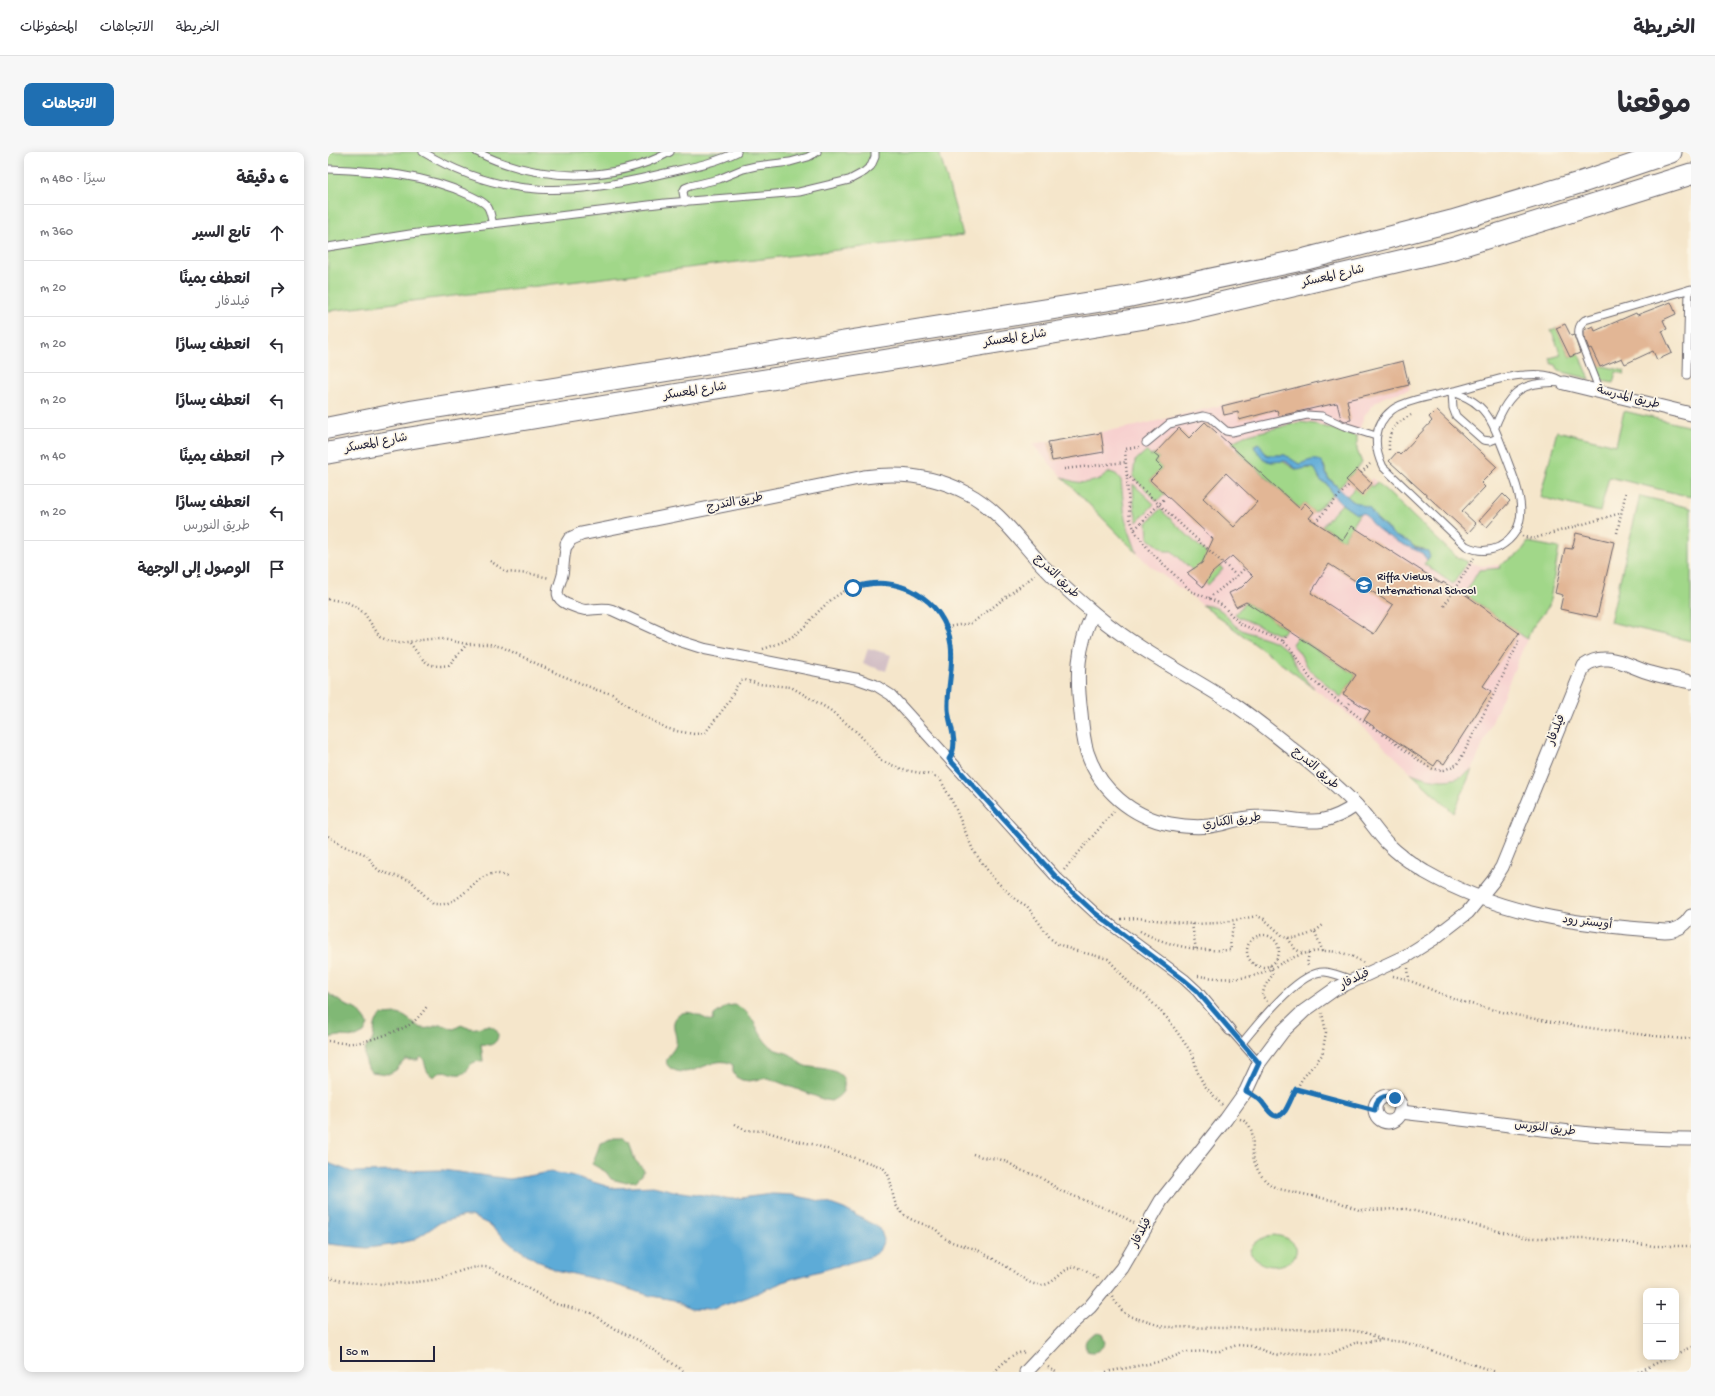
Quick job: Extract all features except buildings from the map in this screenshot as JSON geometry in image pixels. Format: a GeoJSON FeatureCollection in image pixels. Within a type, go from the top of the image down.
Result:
{"type":"FeatureCollection","features":[{"type":"Feature","properties":{"kind":"main road","name":"شارع المعسكر"},"geometry":{"type":"LineString","coordinates":[[328,428],[413,411],[1134,295],[1306,259],[1452,221],[1579,183],[1671,152]]}},
{"type":"Feature","properties":{"kind":"main road","name":"شارع المعسكر"},"geometry":{"type":"LineString","coordinates":[[328,453],[404,439],[1182,312],[1451,249],[1691,174]]}},
{"type":"Feature","properties":{"kind":"street","name":"طريق المدرسة"},"geometry":{"type":"LineString","coordinates":[[1564,383],[1691,414]]}},
{"type":"Feature","properties":{"kind":"street","name":"طريق التدرج"},"geometry":{"type":"LineString","coordinates":[[567,544],[570,539],[581,534],[864,477],[880,475],[910,475],[955,487],[982,502],[1003,521],[1045,568],[1093,613],[1135,644],[1236,706],[1289,746],[1356,805],[1388,843],[1409,862],[1437,878],[1480,898]]}},
{"type":"Feature","properties":{"kind":"street"},"geometry":{"type":"LineString","coordinates":[[567,544],[558,592],[558,598],[562,602],[587,610],[602,608],[612,610],[687,644],[706,649],[852,677],[875,685],[899,702],[1057,878],[1107,922],[1197,991],[1230,1030]]}},
{"type":"Feature","properties":{"kind":"street","name":"طريق الكناري"},"geometry":{"type":"LineString","coordinates":[[1093,613],[1084,634],[1078,660],[1078,690],[1084,741],[1096,773],[1104,784],[1122,802],[1143,816],[1182,826],[1195,827],[1259,817],[1298,821],[1320,821],[1339,815],[1356,805]]}},
{"type":"Feature","properties":{"kind":"street","name":"فيلدفار"},"geometry":{"type":"LineString","coordinates":[[1026,1372],[1107,1288],[1135,1248],[1143,1231],[1165,1195],[1231,1112],[1246,1091],[1259,1063],[1283,1031],[1304,1011],[1319,1000],[1353,980],[1406,956],[1433,939],[1468,912],[1480,898],[1502,867],[1584,666],[1597,659],[1616,660],[1652,674],[1691,682]]}},
{"type":"Feature","properties":{"kind":"street","name":"أويستر رود"},"geometry":{"type":"LineString","coordinates":[[1480,898],[1518,910],[1559,920],[1659,931],[1676,929],[1687,922],[1691,916]]}},
{"type":"Feature","properties":{"kind":"street"},"geometry":{"type":"LineString","coordinates":[[1388,1096],[1398,1100],[1400,1107],[1400,1112],[1394,1119],[1387,1121],[1378,1117],[1375,1110],[1378,1100],[1388,1096]]}},
{"type":"Feature","properties":{"kind":"street","name":"طريق النورس"},"geometry":{"type":"LineString","coordinates":[[1400,1112],[1477,1120],[1592,1135],[1691,1139]]}},
{"type":"Feature","properties":{"kind":"lane"},"geometry":{"type":"LineString","coordinates":[[423,152],[460,171],[498,184],[538,190],[581,189],[629,182],[699,165],[737,152]]}},
{"type":"Feature","properties":{"kind":"lane"},"geometry":{"type":"LineString","coordinates":[[477,152],[501,162],[534,171],[558,174],[580,174],[605,173],[632,167],[655,160],[670,152]]}},
{"type":"Feature","properties":{"kind":"lane"},"geometry":{"type":"LineString","coordinates":[[685,202],[683,192],[685,188],[690,186],[719,179],[756,166],[790,162],[808,157],[817,152]]}},
{"type":"Feature","properties":{"kind":"lane"},"geometry":{"type":"LineString","coordinates":[[328,247],[410,234],[493,224],[685,202],[799,192],[849,180],[864,172],[871,166],[875,157],[875,152]]}},
{"type":"Feature","properties":{"kind":"lane"},"geometry":{"type":"LineString","coordinates":[[328,169],[401,173],[441,184],[481,201],[489,209],[493,224]]}},
{"type":"Feature","properties":{"kind":"lane"},"geometry":{"type":"LineString","coordinates":[[1600,391],[1579,337],[1578,331],[1581,323],[1585,320],[1690,289],[1687,375]]}},
{"type":"Feature","properties":{"kind":"lane"},"geometry":{"type":"LineString","coordinates":[[1452,392],[1479,406],[1495,427],[1520,496],[1520,517],[1517,528],[1510,539],[1495,549],[1479,550],[1466,546],[1383,467],[1376,450],[1376,436],[1380,423],[1393,409],[1421,400],[1452,392],[1522,375],[1552,376],[1564,383]]}},
{"type":"Feature","properties":{"kind":"lane"},"geometry":{"type":"LineString","coordinates":[[1495,427],[1505,404],[1518,391],[1541,383],[1564,383]]}},
{"type":"Feature","properties":{"kind":"lane"},"geometry":{"type":"LineString","coordinates":[[1452,392],[1453,408],[1456,416],[1483,440],[1490,441],[1498,438]]}},
{"type":"Feature","properties":{"kind":"lane"},"geometry":{"type":"LineString","coordinates":[[1146,443],[1169,424],[1203,416],[1211,418],[1226,431],[1232,432],[1307,415],[1318,415],[1358,431],[1376,436]]}},
{"type":"Feature","properties":{"kind":"lane"},"geometry":{"type":"LineString","coordinates":[[1242,1043],[1273,1006],[1302,981],[1314,974],[1326,972],[1353,980]]}},
{"type":"Feature","properties":{"kind":"lane"},"geometry":{"type":"LineString","coordinates":[[1230,1030],[1259,1063]]}},
{"type":"Feature","properties":{"kind":"path"},"geometry":{"type":"LineString","coordinates":[[1389,450],[1388,440],[1391,431],[1395,425],[1411,415]]}},
{"type":"Feature","properties":{"kind":"path"},"geometry":{"type":"LineString","coordinates":[[1125,448],[1129,510],[1135,530],[1149,550],[1191,591],[1199,596],[1209,598],[1224,607],[1240,624],[1283,640],[1291,648],[1310,678],[1426,766],[1439,770],[1448,769],[1458,764],[1520,639]]}},
{"type":"Feature","properties":{"kind":"path"},"geometry":{"type":"LineString","coordinates":[[1384,451],[1393,450]]}},
{"type":"Feature","properties":{"kind":"path"},"geometry":{"type":"LineString","coordinates":[[1064,469],[1126,462]]}},
{"type":"Feature","properties":{"kind":"path"},"geometry":{"type":"LineString","coordinates":[[1361,473],[1370,464]]}},
{"type":"Feature","properties":{"kind":"path"},"geometry":{"type":"LineString","coordinates":[[1127,474],[1237,576]]}},
{"type":"Feature","properties":{"kind":"path"},"geometry":{"type":"LineString","coordinates":[[1315,522],[1350,484]]}},
{"type":"Feature","properties":{"kind":"path"},"geometry":{"type":"LineString","coordinates":[[1617,533],[1626,491]]}},
{"type":"Feature","properties":{"kind":"path"},"geometry":{"type":"LineString","coordinates":[[1135,530],[1165,498]]}},
{"type":"Feature","properties":{"kind":"path"},"geometry":{"type":"LineString","coordinates":[[1514,533],[1532,539],[1621,513]]}},
{"type":"Feature","properties":{"kind":"path"},"geometry":{"type":"LineString","coordinates":[[1444,606],[1479,550]]}},
{"type":"Feature","properties":{"kind":"path"},"geometry":{"type":"LineString","coordinates":[[490,561],[507,572],[531,574],[561,582]]}},
{"type":"Feature","properties":{"kind":"path"},"geometry":{"type":"LineString","coordinates":[[947,627],[972,623],[1045,568]]}},
{"type":"Feature","properties":{"kind":"path"},"geometry":{"type":"LineString","coordinates":[[1209,598],[1245,568]]}},
{"type":"Feature","properties":{"kind":"path"},"geometry":{"type":"LineString","coordinates":[[742,657],[775,645],[793,636],[829,601],[844,592],[863,585],[890,584],[914,591],[932,605],[947,627],[951,641],[952,658],[948,710],[955,744],[949,759]]}},
{"type":"Feature","properties":{"kind":"path"},"geometry":{"type":"LineString","coordinates":[[328,599],[347,602],[356,607],[364,613],[380,637],[399,644],[430,639],[467,644],[489,644],[502,647],[556,674],[597,690],[612,694],[655,723],[676,731],[694,734],[705,733],[728,703],[736,687],[741,681],[745,680],[758,684],[791,687],[820,704],[858,733],[882,761],[904,770],[932,775],[940,779],[954,805],[972,850],[993,878],[1016,900],[1027,906],[1051,939],[1058,944],[1073,950],[1108,959],[1133,987],[1144,994],[1168,1019],[1179,1037],[1193,1055],[1197,1071],[1204,1084],[1214,1097],[1248,1124],[1253,1143],[1254,1164],[1272,1186],[1279,1189],[1336,1201],[1359,1210],[1406,1209],[1528,1238],[1589,1238],[1654,1246],[1691,1246]]}},
{"type":"Feature","properties":{"kind":"path"},"geometry":{"type":"LineString","coordinates":[[1283,640],[1287,635]]}},
{"type":"Feature","properties":{"kind":"path"},"geometry":{"type":"LineString","coordinates":[[410,643],[427,665],[433,667],[449,665],[467,644]]}},
{"type":"Feature","properties":{"kind":"path"},"geometry":{"type":"LineString","coordinates":[[1347,707],[1352,700]]}},
{"type":"Feature","properties":{"kind":"path"},"geometry":{"type":"LineString","coordinates":[[1057,878],[1122,802]]}},
{"type":"Feature","properties":{"kind":"path"},"geometry":{"type":"LineString","coordinates":[[328,836],[341,845],[367,855],[375,867],[382,872],[410,880],[433,904],[450,903],[489,874],[502,874],[509,878]]}},
{"type":"Feature","properties":{"kind":"path"},"geometry":{"type":"LineString","coordinates":[[1107,922],[1137,918],[1192,924],[1235,921],[1257,916],[1264,919],[1284,937],[1288,938],[1315,932],[1324,924]]}},
{"type":"Feature","properties":{"kind":"path"},"geometry":{"type":"LineString","coordinates":[[1123,919],[1128,924]]}},
{"type":"Feature","properties":{"kind":"path"},"geometry":{"type":"LineString","coordinates":[[1134,928],[1162,941],[1196,950],[1231,950],[1230,939],[1235,921]]}},
{"type":"Feature","properties":{"kind":"path"},"geometry":{"type":"LineString","coordinates":[[1192,924],[1196,950]]}},
{"type":"Feature","properties":{"kind":"path"},"geometry":{"type":"LineString","coordinates":[[1315,932],[1323,952]]}},
{"type":"Feature","properties":{"kind":"path"},"geometry":{"type":"LineString","coordinates":[[1266,935],[1275,941],[1278,946],[1278,957],[1270,965],[1260,967],[1250,961],[1248,956],[1248,945],[1255,937],[1266,935]]}},
{"type":"Feature","properties":{"kind":"path"},"geometry":{"type":"LineString","coordinates":[[1288,938],[1295,949],[1305,954]]}},
{"type":"Feature","properties":{"kind":"path"},"geometry":{"type":"LineString","coordinates":[[1184,980],[1197,976],[1238,979],[1272,969],[1292,958],[1305,954],[1323,952],[1337,952],[1352,956],[1373,971]]}},
{"type":"Feature","properties":{"kind":"path"},"geometry":{"type":"LineString","coordinates":[[1270,965],[1273,974],[1263,991],[1262,996],[1273,1006]]}},
{"type":"Feature","properties":{"kind":"path"},"geometry":{"type":"LineString","coordinates":[[1409,979],[1446,996],[1518,1016],[1584,1028],[1683,1039],[1691,1038]]}},
{"type":"Feature","properties":{"kind":"path"},"geometry":{"type":"LineString","coordinates":[[1246,1091],[1261,1100],[1271,1114],[1278,1115],[1285,1111],[1305,1075],[1322,1055],[1326,1040],[1325,1024],[1319,1000]]}},
{"type":"Feature","properties":{"kind":"path"},"geometry":{"type":"LineString","coordinates":[[328,1041],[357,1043],[394,1032],[412,1023],[428,1005]]}},
{"type":"Feature","properties":{"kind":"path"},"geometry":{"type":"LineString","coordinates":[[1296,1089],[1375,1110]]}},
{"type":"Feature","properties":{"kind":"path"},"geometry":{"type":"LineString","coordinates":[[735,1124],[746,1130],[764,1132],[812,1144],[882,1167],[887,1171],[895,1202],[900,1211],[917,1223],[936,1229],[945,1239],[979,1251],[1014,1270],[1036,1285],[1048,1284],[1063,1271],[1075,1266],[1094,1276],[1107,1288],[1119,1306],[1129,1316],[1164,1327],[1348,1330],[1367,1333],[1382,1340]]}},
{"type":"Feature","properties":{"kind":"path"},"geometry":{"type":"LineString","coordinates":[[972,1154],[1000,1159],[1020,1170],[1040,1177],[1061,1191],[1117,1213],[1133,1222],[1143,1231]]}},
{"type":"Feature","properties":{"kind":"path"},"geometry":{"type":"LineString","coordinates":[[328,1278],[355,1284],[376,1284],[433,1280],[471,1267],[482,1266],[491,1268],[556,1304],[591,1313],[622,1333],[640,1341],[685,1372]]}},
{"type":"Feature","properties":{"kind":"path"},"geometry":{"type":"LineString","coordinates":[[1106,1372],[1163,1361],[1185,1352],[1220,1351],[1237,1345],[1252,1346],[1276,1355],[1328,1355],[1355,1343],[1382,1340],[1404,1342],[1496,1372]]}},
{"type":"Feature","properties":{"kind":"path"},"geometry":{"type":"LineString","coordinates":[[1679,1353],[1691,1347]]}},
{"type":"Feature","properties":{"kind":"path"},"geometry":{"type":"LineString","coordinates":[[1638,1372],[1663,1360]]}},
{"type":"Feature","properties":{"kind":"shaded area","name":"Riffa Views International School"},"geometry":{"type":"Polygon","coordinates":[[[1403,361],[1410,389],[1384,397],[1375,403],[1364,416],[1357,437],[1357,450],[1362,463],[1357,469],[1369,481],[1372,478],[1455,556],[1468,562],[1482,566],[1500,565],[1520,553],[1528,542],[1559,548],[1549,606],[1532,628],[1454,813],[1356,720],[1149,565],[1062,477],[1032,444],[1136,426],[1403,361]]]}},
{"type":"Feature","properties":{"kind":"shaded area"},"geometry":{"type":"Polygon","coordinates":[[[868,648],[891,655],[886,671],[863,664],[868,648]]]}},
{"type":"Feature","properties":{"kind":"green space"},"geometry":{"type":"Polygon","coordinates":[[[328,152],[939,152],[963,235],[328,311],[328,152]]]}},
{"type":"Feature","properties":{"kind":"green space"},"geometry":{"type":"Polygon","coordinates":[[[1556,328],[1570,357],[1579,353],[1590,379],[1559,371],[1556,365],[1552,364],[1550,358],[1561,355],[1551,330],[1556,328]]]}},
{"type":"Feature","properties":{"kind":"green space"},"geometry":{"type":"Polygon","coordinates":[[[1595,364],[1625,371],[1624,374],[1616,372],[1613,383],[1603,381],[1595,364]]]}},
{"type":"Feature","properties":{"kind":"green space"},"geometry":{"type":"Polygon","coordinates":[[[1624,411],[1691,427],[1691,497],[1609,477],[1600,512],[1540,497],[1557,431],[1616,445],[1624,411]]]}},
{"type":"Feature","properties":{"kind":"green space"},"geometry":{"type":"Polygon","coordinates":[[[1300,422],[1315,424],[1357,436],[1357,450],[1362,463],[1339,488],[1328,477],[1324,465],[1311,460],[1299,464],[1285,455],[1267,455],[1258,443],[1254,445],[1255,449],[1271,462],[1282,461],[1295,469],[1313,468],[1317,470],[1319,479],[1327,484],[1333,495],[1314,512],[1305,503],[1300,509],[1237,450],[1239,448],[1232,442],[1244,436],[1300,422]]]}},
{"type":"Feature","properties":{"kind":"green space"},"geometry":{"type":"Polygon","coordinates":[[[1146,451],[1151,456],[1154,454],[1159,458],[1156,462],[1162,468],[1150,480],[1165,494],[1157,501],[1133,477],[1135,461],[1146,451]]]}},
{"type":"Feature","properties":{"kind":"green space"},"geometry":{"type":"Polygon","coordinates":[[[1110,472],[1116,474],[1121,480],[1125,519],[1137,553],[1062,477],[1071,481],[1085,483],[1094,481],[1110,472]]]}},
{"type":"Feature","properties":{"kind":"green space"},"geometry":{"type":"Polygon","coordinates":[[[1377,482],[1455,556],[1468,562],[1453,584],[1424,564],[1428,559],[1424,549],[1415,547],[1409,542],[1395,536],[1376,518],[1369,508],[1356,504],[1347,496],[1355,488],[1362,494],[1371,485],[1373,487],[1377,482]]]}},
{"type":"Feature","properties":{"kind":"green space"},"geometry":{"type":"Polygon","coordinates":[[[1133,484],[1154,504],[1137,522],[1134,506],[1133,484]]]}},
{"type":"Feature","properties":{"kind":"green space"},"geometry":{"type":"Polygon","coordinates":[[[1640,496],[1691,508],[1691,641],[1610,622],[1640,496]]]}},
{"type":"Feature","properties":{"kind":"green space"},"geometry":{"type":"Polygon","coordinates":[[[1342,504],[1353,512],[1360,513],[1343,540],[1322,526],[1342,504]]]}},
{"type":"Feature","properties":{"kind":"green space"},"geometry":{"type":"Polygon","coordinates":[[[1160,509],[1223,569],[1208,585],[1172,551],[1165,551],[1148,538],[1147,523],[1160,509]]]}},
{"type":"Feature","properties":{"kind":"green space"},"geometry":{"type":"Polygon","coordinates":[[[1528,542],[1559,548],[1549,606],[1532,628],[1527,639],[1465,594],[1479,570],[1501,568],[1500,565],[1520,553],[1528,542]]]}},
{"type":"Feature","properties":{"kind":"green space"},"geometry":{"type":"Polygon","coordinates":[[[1246,602],[1286,629],[1283,633],[1277,634],[1235,614],[1246,602]]]}},
{"type":"Feature","properties":{"kind":"green space"},"geometry":{"type":"Polygon","coordinates":[[[1202,605],[1211,606],[1222,611],[1231,622],[1242,630],[1279,644],[1289,653],[1300,672],[1314,688],[1202,605]]]}},
{"type":"Feature","properties":{"kind":"green space"},"geometry":{"type":"Polygon","coordinates":[[[1297,637],[1356,675],[1341,697],[1309,669],[1299,652],[1292,644],[1297,637]]]}},
{"type":"Feature","properties":{"kind":"green space"},"geometry":{"type":"Polygon","coordinates":[[[1472,769],[1454,813],[1411,773],[1427,778],[1443,780],[1458,778],[1472,769]]]}},
{"type":"Feature","properties":{"kind":"green space"},"geometry":{"type":"Polygon","coordinates":[[[328,993],[345,1005],[358,1010],[368,1025],[364,1033],[356,1037],[339,1036],[328,1038],[328,993]]]}},
{"type":"Feature","properties":{"kind":"green space"},"geometry":{"type":"Polygon","coordinates":[[[734,1005],[748,1014],[769,1046],[791,1055],[805,1066],[830,1070],[841,1075],[844,1080],[844,1089],[838,1097],[831,1101],[825,1100],[768,1078],[749,1081],[742,1080],[736,1077],[733,1072],[733,1065],[726,1062],[718,1062],[688,1072],[680,1072],[668,1066],[668,1056],[676,1044],[674,1022],[679,1015],[687,1012],[713,1021],[714,1015],[727,1006],[734,1005]]]}},
{"type":"Feature","properties":{"kind":"green space"},"geometry":{"type":"Polygon","coordinates":[[[397,1014],[404,1016],[422,1028],[440,1025],[454,1029],[461,1025],[468,1028],[491,1026],[496,1030],[498,1038],[493,1044],[481,1044],[483,1061],[473,1063],[466,1072],[461,1074],[444,1071],[434,1077],[428,1072],[424,1060],[421,1057],[418,1060],[405,1060],[396,1070],[388,1074],[371,1072],[366,1061],[365,1051],[372,1041],[375,1023],[382,1015],[397,1014]]]}},
{"type":"Feature","properties":{"kind":"green space"},"geometry":{"type":"Polygon","coordinates":[[[608,1139],[622,1139],[629,1144],[635,1160],[644,1170],[642,1175],[636,1181],[623,1182],[611,1179],[606,1172],[592,1164],[600,1141],[608,1139]]]}},
{"type":"Feature","properties":{"kind":"green space"},"geometry":{"type":"Polygon","coordinates":[[[1273,1235],[1289,1240],[1296,1247],[1295,1254],[1291,1260],[1285,1264],[1269,1266],[1261,1263],[1254,1258],[1250,1250],[1254,1244],[1260,1240],[1273,1235]]]}},
{"type":"Feature","properties":{"kind":"green space"},"geometry":{"type":"Polygon","coordinates":[[[1098,1332],[1102,1333],[1105,1343],[1098,1351],[1087,1351],[1085,1344],[1087,1339],[1091,1335],[1098,1332]]]}},
{"type":"Feature","properties":{"kind":"water"},"geometry":{"type":"Polygon","coordinates":[[[1258,443],[1267,455],[1285,455],[1299,464],[1313,460],[1322,462],[1328,478],[1352,501],[1369,508],[1376,518],[1395,536],[1409,542],[1415,548],[1428,551],[1430,557],[1427,560],[1422,553],[1378,530],[1363,513],[1356,514],[1342,504],[1333,495],[1327,484],[1321,481],[1315,469],[1310,467],[1298,470],[1285,461],[1271,462],[1264,460],[1254,447],[1258,443]]]}},
{"type":"Feature","properties":{"kind":"water"},"geometry":{"type":"Polygon","coordinates":[[[328,1163],[352,1172],[443,1170],[510,1179],[550,1172],[570,1175],[613,1188],[653,1186],[674,1191],[732,1199],[772,1194],[792,1195],[825,1202],[844,1209],[880,1228],[884,1240],[879,1251],[870,1257],[788,1280],[748,1297],[710,1310],[690,1309],[674,1300],[651,1296],[600,1280],[556,1270],[512,1245],[488,1224],[471,1216],[464,1216],[441,1222],[414,1240],[391,1245],[367,1248],[328,1244],[328,1163]]]}},
{"type":"Feature","properties":{"kind":"place","name":"Riffa Views International School"},"geometry":{"type":"Point","coordinates":[1364,585]}},
{"type":"Feature","properties":{"kind":"route"},"geometry":{"type":"LineString","coordinates":[[853,588],[872,583],[906,587],[923,596],[938,612],[947,627],[952,646],[952,668],[948,710],[955,744],[949,759],[1057,878],[1074,894],[1095,913],[1197,991],[1259,1063],[1246,1091],[1261,1100],[1268,1111],[1274,1115],[1282,1114],[1285,1111],[1296,1089],[1375,1110],[1376,1103],[1384,1096],[1391,1096],[1395,1098]]}}]}
